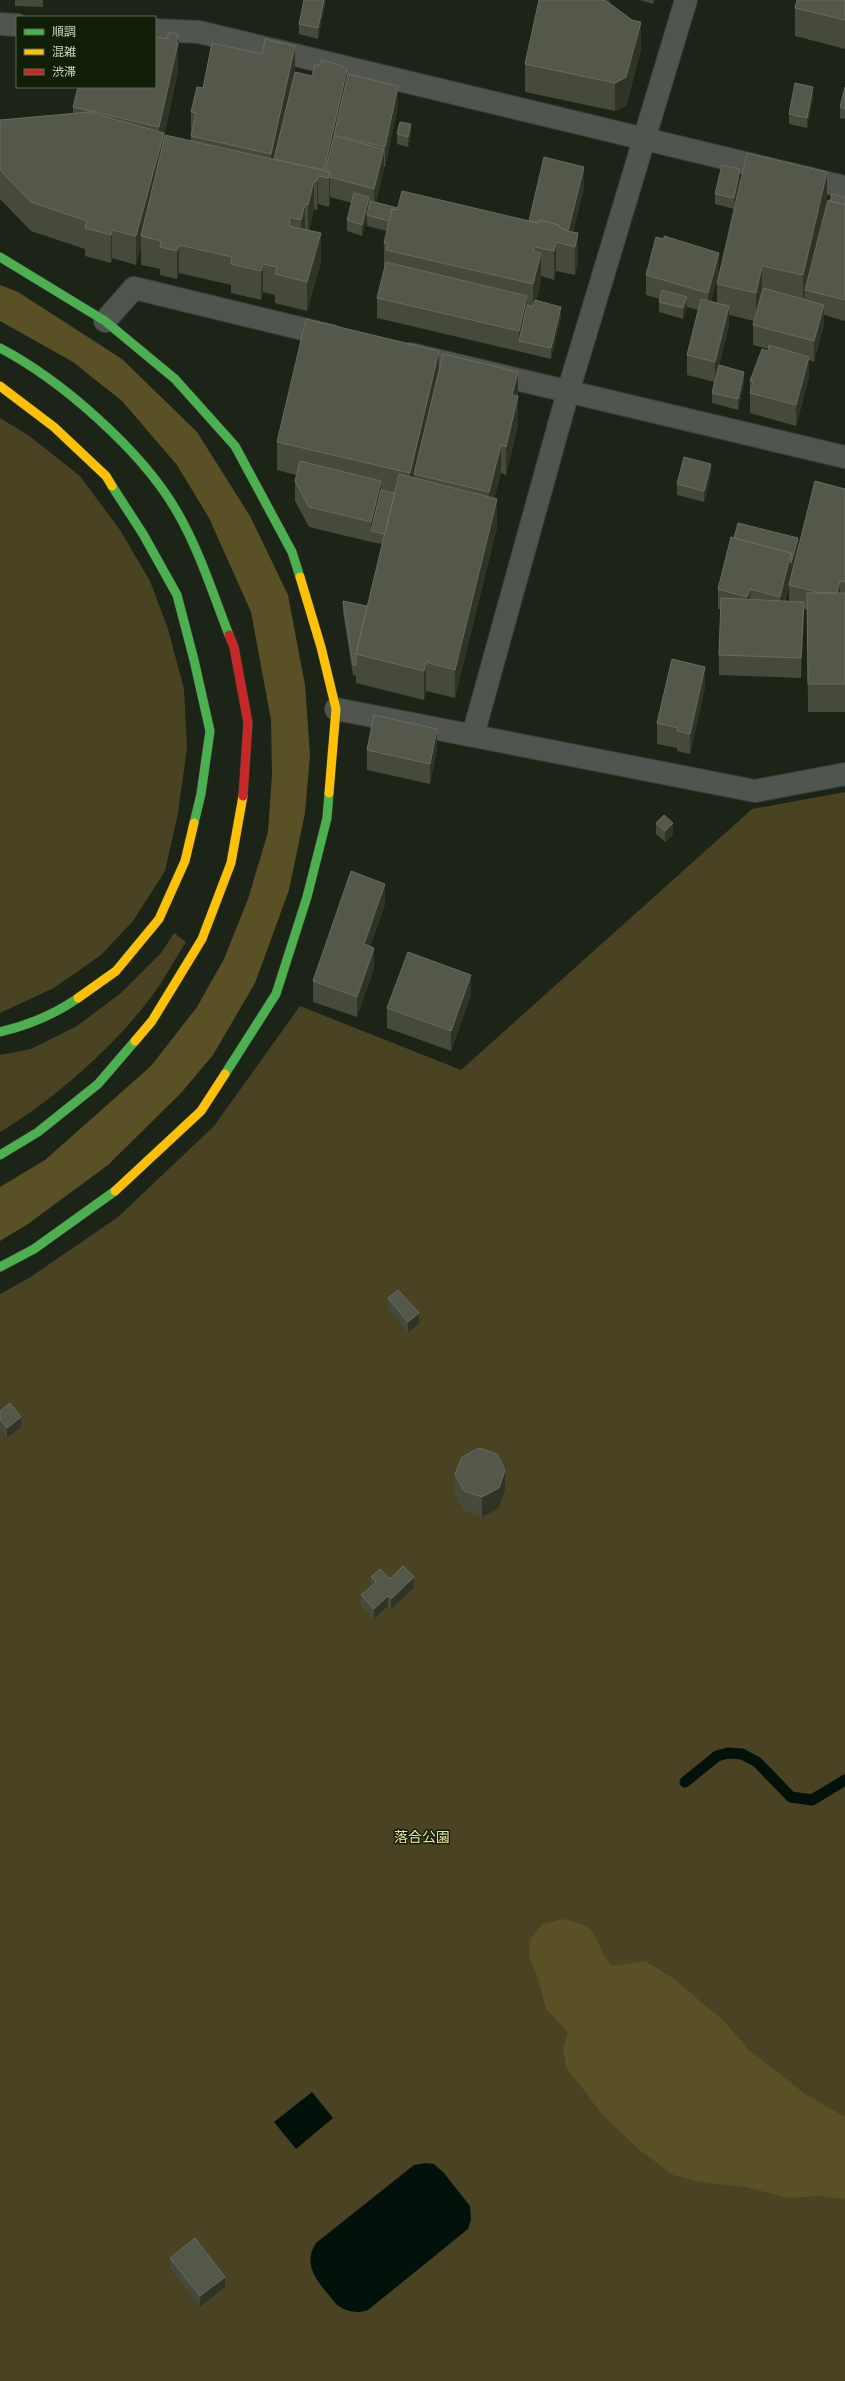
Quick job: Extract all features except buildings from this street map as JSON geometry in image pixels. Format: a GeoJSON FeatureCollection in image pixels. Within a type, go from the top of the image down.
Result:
{"type":"FeatureCollection","features":[{"type":"Feature","properties":{"kind":"main road"},"geometry":{"type":"LineString","coordinates":[[0,257],[105,321],[175,378],[236,446],[292,552],[321,647],[336,709],[327,818],[307,897],[276,994],[201,1110],[105,1200],[34,1249],[0,1267]]}},
{"type":"Feature","properties":{"kind":"main road"},"geometry":{"type":"LineString","coordinates":[[0,348],[27,362],[77,402],[133,451],[176,510],[204,570],[234,647],[248,723],[244,790],[231,863],[202,939],[152,1021],[98,1084],[38,1132],[0,1155]]}},
{"type":"Feature","properties":{"kind":"main road"},"geometry":{"type":"LineString","coordinates":[[0,386],[54,427],[106,476],[144,534],[177,595],[210,731],[201,794],[185,861],[159,919],[116,971],[64,1008],[29,1025],[0,1032]]}},
{"type":"Feature","properties":{"kind":"street"},"geometry":{"type":"LineString","coordinates":[[473,735],[568,392],[686,0]]}},
{"type":"Feature","properties":{"kind":"street"},"geometry":{"type":"LineString","coordinates":[[0,24],[16,25]]}},
{"type":"Feature","properties":{"kind":"street"},"geometry":{"type":"LineString","coordinates":[[156,30],[200,32],[644,140],[845,187]]}},
{"type":"Feature","properties":{"kind":"street"},"geometry":{"type":"LineString","coordinates":[[105,321],[134,288],[351,340]]}},
{"type":"Feature","properties":{"kind":"street"},"geometry":{"type":"LineString","coordinates":[[390,349],[845,457]]}},
{"type":"Feature","properties":{"kind":"street"},"geometry":{"type":"LineString","coordinates":[[336,709],[755,791],[845,774]]}},
{"type":"Feature","properties":{"kind":"green space"},"geometry":{"type":"Polygon","coordinates":[[[0,418],[28,435],[80,476],[120,530],[150,581],[168,629],[184,689],[187,748],[178,813],[165,871],[133,921],[101,955],[54,988],[0,1013],[0,418]]]}},
{"type":"Feature","properties":{"kind":"green space","name":"落合公園"},"geometry":{"type":"Polygon","coordinates":[[[845,792],[845,2381],[0,2381],[0,1294],[29,1278],[118,1217],[214,1126],[300,1006],[461,1070],[752,809],[845,792]]]}},
{"type":"Feature","properties":{"kind":"green space"},"geometry":{"type":"Polygon","coordinates":[[[174,933],[186,942],[159,986],[126,1027],[87,1067],[65,1086],[0,1132],[0,1055],[31,1049],[77,1026],[121,993],[161,953],[174,933]]]}},
{"type":"Feature","properties":{"kind":"shaded area"},"geometry":{"type":"Polygon","coordinates":[[[0,285],[18,292],[122,359],[197,432],[250,516],[288,595],[305,685],[310,755],[305,813],[289,890],[255,983],[213,1055],[181,1093],[108,1165],[28,1224],[0,1241],[0,1187],[45,1160],[151,1066],[197,1007],[224,959],[248,899],[268,832],[272,775],[271,720],[251,612],[209,518],[177,465],[122,401],[73,362],[0,321],[0,285]]]}},
{"type":"Feature","properties":{"kind":"shaded area"},"geometry":{"type":"Polygon","coordinates":[[[562,1919],[576,1922],[591,1930],[612,1966],[645,1961],[674,1979],[725,2022],[748,2049],[805,2094],[845,2117],[845,2199],[820,2196],[788,2198],[746,2187],[700,2182],[673,2175],[637,2148],[601,2113],[566,2067],[563,2049],[568,2032],[546,2009],[538,1978],[529,1957],[530,1939],[543,1924],[562,1919]]]}},
{"type":"Feature","properties":{"kind":"shaded area"},"geometry":{"type":"Polygon","coordinates":[[[312,2092],[333,2118],[296,2149],[274,2122],[312,2092]]]}},
{"type":"Feature","properties":{"kind":"shaded area"},"geometry":{"type":"Polygon","coordinates":[[[426,2163],[434,2164],[444,2173],[470,2206],[471,2220],[468,2229],[368,2310],[356,2312],[348,2311],[337,2305],[315,2276],[312,2268],[310,2260],[316,2243],[414,2165],[426,2163]]]}},
{"type":"Feature","properties":{"kind":"waterway"},"geometry":{"type":"LineString","coordinates":[[685,1782],[717,1756],[728,1753],[742,1754],[757,1762],[791,1797],[812,1800],[845,1780]]}},
{"type":"Feature","properties":{"kind":"traffic: fast"},"geometry":{"type":"LineString","coordinates":[[0,257],[105,321],[175,379],[235,446],[292,552],[300,577]]}},
{"type":"Feature","properties":{"kind":"traffic: fast"},"geometry":{"type":"LineString","coordinates":[[0,348],[48,378],[98,418],[121,441],[161,487],[176,510],[192,540],[229,635]]}},
{"type":"Feature","properties":{"kind":"traffic: fast"},"geometry":{"type":"LineString","coordinates":[[112,486],[143,534],[177,595],[194,660],[210,731],[201,794],[194,823]]}},
{"type":"Feature","properties":{"kind":"traffic: fast"},"geometry":{"type":"LineString","coordinates":[[225,1074],[276,994],[307,897],[327,818],[329,793]]}},
{"type":"Feature","properties":{"kind":"traffic: fast"},"geometry":{"type":"LineString","coordinates":[[0,1032],[41,1019],[60,1010],[78,998]]}},
{"type":"Feature","properties":{"kind":"traffic: fast"},"geometry":{"type":"LineString","coordinates":[[0,1155],[38,1132],[98,1084],[135,1041]]}},
{"type":"Feature","properties":{"kind":"traffic: fast"},"geometry":{"type":"LineString","coordinates":[[0,1267],[34,1249],[115,1191]]}},
{"type":"Feature","properties":{"kind":"traffic: slow"},"geometry":{"type":"LineString","coordinates":[[0,386],[54,427],[106,476],[112,486]]}},
{"type":"Feature","properties":{"kind":"traffic: slow"},"geometry":{"type":"LineString","coordinates":[[300,577],[321,647],[336,709],[329,793]]}},
{"type":"Feature","properties":{"kind":"traffic: slow"},"geometry":{"type":"LineString","coordinates":[[135,1041],[152,1021],[202,939],[231,863],[243,796]]}},
{"type":"Feature","properties":{"kind":"traffic: slow"},"geometry":{"type":"LineString","coordinates":[[78,998],[116,971],[159,919],[185,861],[194,823]]}},
{"type":"Feature","properties":{"kind":"traffic: slow"},"geometry":{"type":"LineString","coordinates":[[115,1191],[201,1111],[225,1074]]}},
{"type":"Feature","properties":{"kind":"traffic: jam"},"geometry":{"type":"LineString","coordinates":[[229,635],[234,647],[248,723],[243,796]]}}]}
